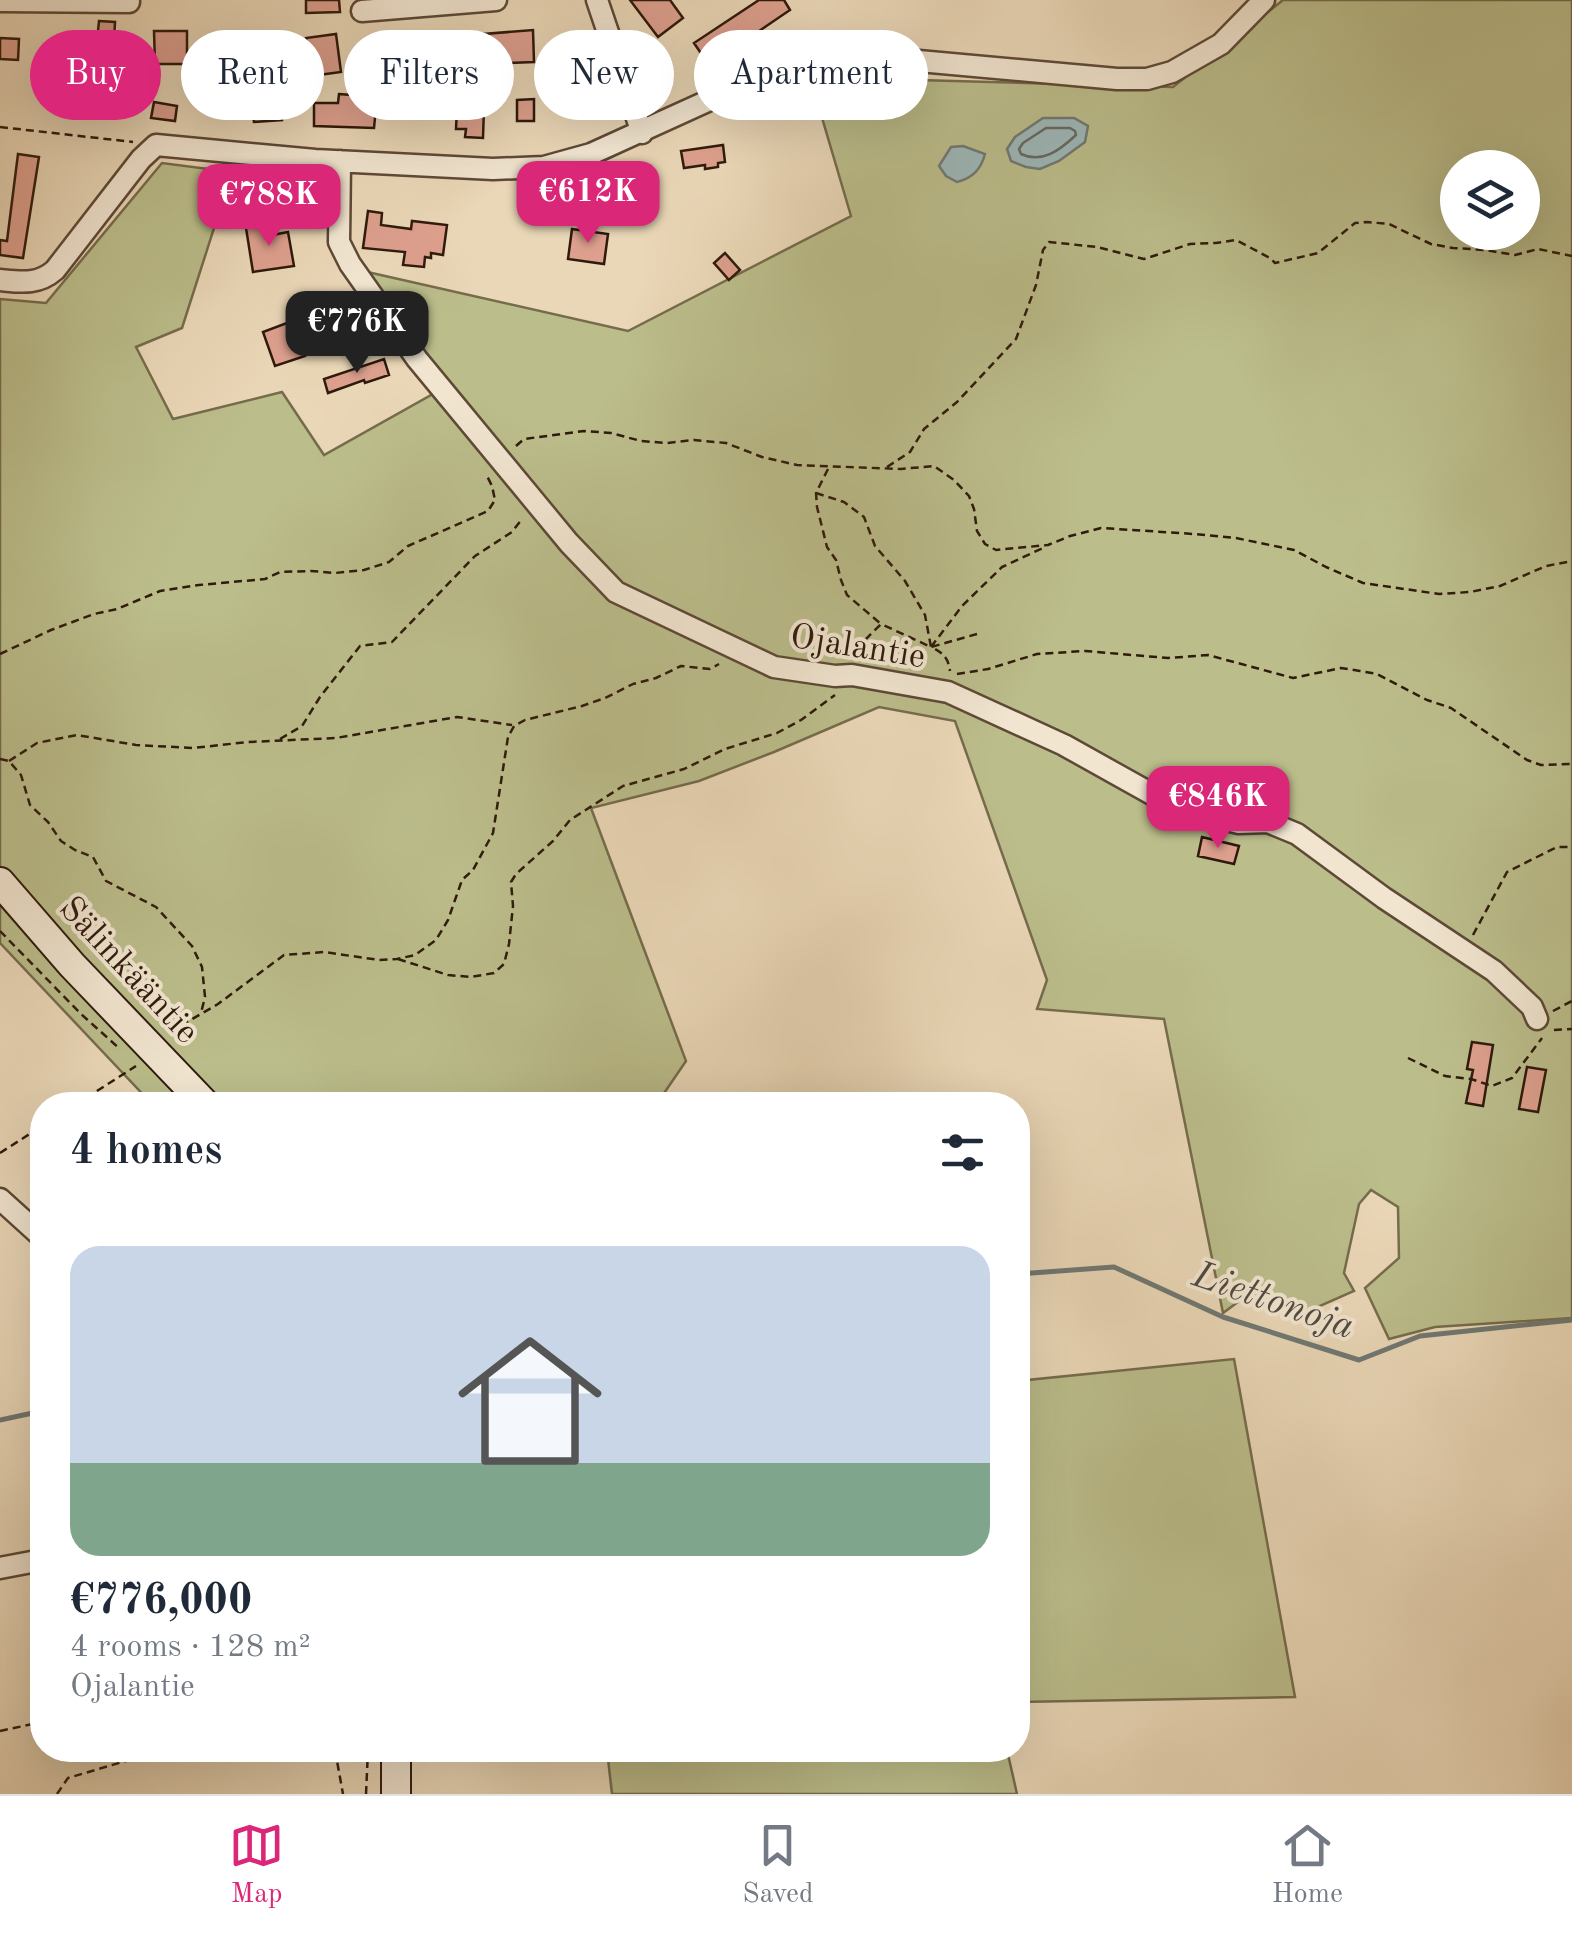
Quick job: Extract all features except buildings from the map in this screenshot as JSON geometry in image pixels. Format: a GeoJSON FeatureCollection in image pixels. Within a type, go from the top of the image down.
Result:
{"type":"FeatureCollection","features":[{"type":"Feature","properties":{"kind":"street"},"geometry":{"type":"LineString","coordinates":[[362,11],[496,0]]}},
{"type":"Feature","properties":{"kind":"street"},"geometry":{"type":"LineString","coordinates":[[597,0],[642,133]]}},
{"type":"Feature","properties":{"kind":"street"},"geometry":{"type":"LineString","coordinates":[[0,280],[45,279],[156,145],[340,161],[494,169],[544,167],[591,154],[789,64],[817,56],[875,57],[1147,79],[1172,72],[1222,44],[1264,0]]}},
{"type":"Feature","properties":{"kind":"street"},"geometry":{"type":"LineString","coordinates":[[0,1],[130,2]]}},
{"type":"Feature","properties":{"kind":"street","name":"Ojalantie"},"geometry":{"type":"LineString","coordinates":[[340,161],[339,242],[350,264],[417,358],[570,543],[616,592],[774,667],[948,692],[1064,745],[1159,798],[1198,813],[1239,823],[1268,822],[1297,834],[1384,898],[1494,970],[1532,1006],[1544,1024]]}},
{"type":"Feature","properties":{"kind":"street","name":"Sälinkääntie"},"geometry":{"type":"LineString","coordinates":[[0,882],[72,965],[144,1061],[188,1092]]}},
{"type":"Feature","properties":{"kind":"street"},"geometry":{"type":"LineString","coordinates":[[0,1199],[30,1226]]}},
{"type":"Feature","properties":{"kind":"street"},"geometry":{"type":"LineString","coordinates":[[0,1568],[30,1562]]}},
{"type":"Feature","properties":{"kind":"street"},"geometry":{"type":"LineString","coordinates":[[396,1762],[396,1794]]}},
{"type":"Feature","properties":{"kind":"path"},"geometry":{"type":"LineString","coordinates":[[0,127],[156,145]]}},
{"type":"Feature","properties":{"kind":"path"},"geometry":{"type":"LineString","coordinates":[[886,468],[910,452],[924,429],[958,402],[1016,338],[1036,284],[1043,250],[1050,242],[1096,247],[1144,259],[1190,244],[1236,240],[1275,263],[1318,253],[1356,223],[1368,222],[1388,224],[1432,244],[1453,248],[1514,255],[1538,248],[1572,256]]}},
{"type":"Feature","properties":{"kind":"path"},"geometry":{"type":"LineString","coordinates":[[0,654],[51,630],[160,592],[265,578],[280,572],[364,570],[389,562],[408,546],[488,510],[496,500],[486,472],[498,456],[524,440],[584,432],[641,440],[726,443],[780,461],[828,468],[934,466],[969,496],[976,531],[985,544],[996,550],[1048,545]]}},
{"type":"Feature","properties":{"kind":"path"},"geometry":{"type":"LineString","coordinates":[[828,468],[816,493],[817,507],[827,547],[848,594],[882,624],[942,653],[949,660],[951,675],[1038,654],[1085,651],[1168,658],[1208,655],[1293,678],[1341,668],[1377,674],[1451,708],[1527,760],[1541,765],[1572,764]]}},
{"type":"Feature","properties":{"kind":"path"},"geometry":{"type":"LineString","coordinates":[[816,493],[844,502],[864,517],[875,546],[905,581],[925,615],[931,647]]}},
{"type":"Feature","properties":{"kind":"path"},"geometry":{"type":"LineString","coordinates":[[276,741],[302,726],[360,646],[392,642],[475,556],[512,532],[536,502]]}},
{"type":"Feature","properties":{"kind":"path"},"geometry":{"type":"LineString","coordinates":[[931,647],[962,606],[1002,567],[1070,536],[1101,528],[1236,538],[1294,550],[1363,583],[1439,594],[1500,586],[1546,566],[1572,561]]}},
{"type":"Feature","properties":{"kind":"path"},"geometry":{"type":"LineString","coordinates":[[397,959],[448,975],[494,973],[504,964],[509,944],[512,882],[570,820],[623,786],[684,769],[801,720],[832,698],[849,656],[882,624]]}},
{"type":"Feature","properties":{"kind":"path"},"geometry":{"type":"LineString","coordinates":[[931,647],[977,634]]}},
{"type":"Feature","properties":{"kind":"path"},"geometry":{"type":"LineString","coordinates":[[95,1092],[144,1061],[166,1035],[284,955],[324,952],[379,960],[416,955],[436,940],[448,920],[462,880],[473,870],[493,834],[508,737],[514,726],[605,698],[680,666],[710,668],[741,652]]}},
{"type":"Feature","properties":{"kind":"path"},"geometry":{"type":"LineString","coordinates":[[9,761],[37,742],[78,735],[136,745],[192,748],[336,738],[456,718],[514,726]]}},
{"type":"Feature","properties":{"kind":"path"},"geometry":{"type":"LineString","coordinates":[[0,759],[9,761],[21,775],[30,805],[61,840],[94,858],[106,882],[156,907],[192,946],[202,967],[205,997],[200,1014]]}},
{"type":"Feature","properties":{"kind":"path"},"geometry":{"type":"LineString","coordinates":[[1464,951],[1506,872],[1557,846],[1572,847]]}},
{"type":"Feature","properties":{"kind":"path"},"geometry":{"type":"LineString","coordinates":[[0,931],[81,1014],[144,1061]]}},
{"type":"Feature","properties":{"kind":"path"},"geometry":{"type":"LineString","coordinates":[[1408,1058],[1445,1076],[1492,1086],[1512,1078],[1544,1024],[1572,1001]]}},
{"type":"Feature","properties":{"kind":"path"},"geometry":{"type":"LineString","coordinates":[[0,1153],[30,1134]]}},
{"type":"Feature","properties":{"kind":"path"},"geometry":{"type":"LineString","coordinates":[[0,1731],[30,1725]]}},
{"type":"Feature","properties":{"kind":"path"},"geometry":{"type":"LineString","coordinates":[[57,1794],[68,1778],[122,1762]]}},
{"type":"Feature","properties":{"kind":"path"},"geometry":{"type":"LineString","coordinates":[[337,1762],[343,1794]]}},
{"type":"Feature","properties":{"kind":"path"},"geometry":{"type":"LineString","coordinates":[[366,1794],[367,1762]]}},
{"type":"Feature","properties":{"kind":"green space"},"geometry":{"type":"Polygon","coordinates":[[[1283,0],[1572,0],[1572,1318],[1435,1327],[1389,1339],[1365,1288],[1399,1258],[1398,1207],[1371,1190],[1359,1204],[1344,1273],[1354,1291],[1311,1310],[1246,1296],[1223,1313],[1164,1019],[1037,1009],[1047,980],[955,721],[879,707],[699,781],[591,808],[686,1061],[665,1092],[141,1092],[0,943],[0,299],[46,303],[162,163],[232,172],[182,328],[136,347],[173,419],[282,392],[324,455],[447,386],[363,271],[628,331],[851,216],[823,120],[928,120],[928,80],[1173,87],[1283,0]]]}},
{"type":"Feature","properties":{"kind":"green space"},"geometry":{"type":"Polygon","coordinates":[[[1234,1359],[1295,1697],[1030,1702],[1030,1380],[1234,1359]]]}},
{"type":"Feature","properties":{"kind":"green space"},"geometry":{"type":"Polygon","coordinates":[[[608,1762],[1010,1762],[1017,1794],[612,1794],[608,1762]]]}},
{"type":"Feature","properties":{"kind":"water"},"geometry":{"type":"Polygon","coordinates":[[[1043,118],[1074,118],[1088,126],[1085,142],[1040,169],[1011,161],[1007,149],[1015,137],[1043,118]]]}},
{"type":"Feature","properties":{"kind":"water"},"geometry":{"type":"Polygon","coordinates":[[[963,146],[985,154],[976,172],[957,182],[939,166],[951,147],[963,146]]]}},
{"type":"Feature","properties":{"kind":"waterway","name":"Liettonoja"},"geometry":{"type":"LineString","coordinates":[[1030,1273],[1114,1267],[1223,1317],[1359,1360],[1420,1336],[1572,1320]]}},
{"type":"Feature","properties":{"kind":"waterway","name":"Liettonoja"},"geometry":{"type":"LineString","coordinates":[[0,1420],[30,1414]]}}]}
